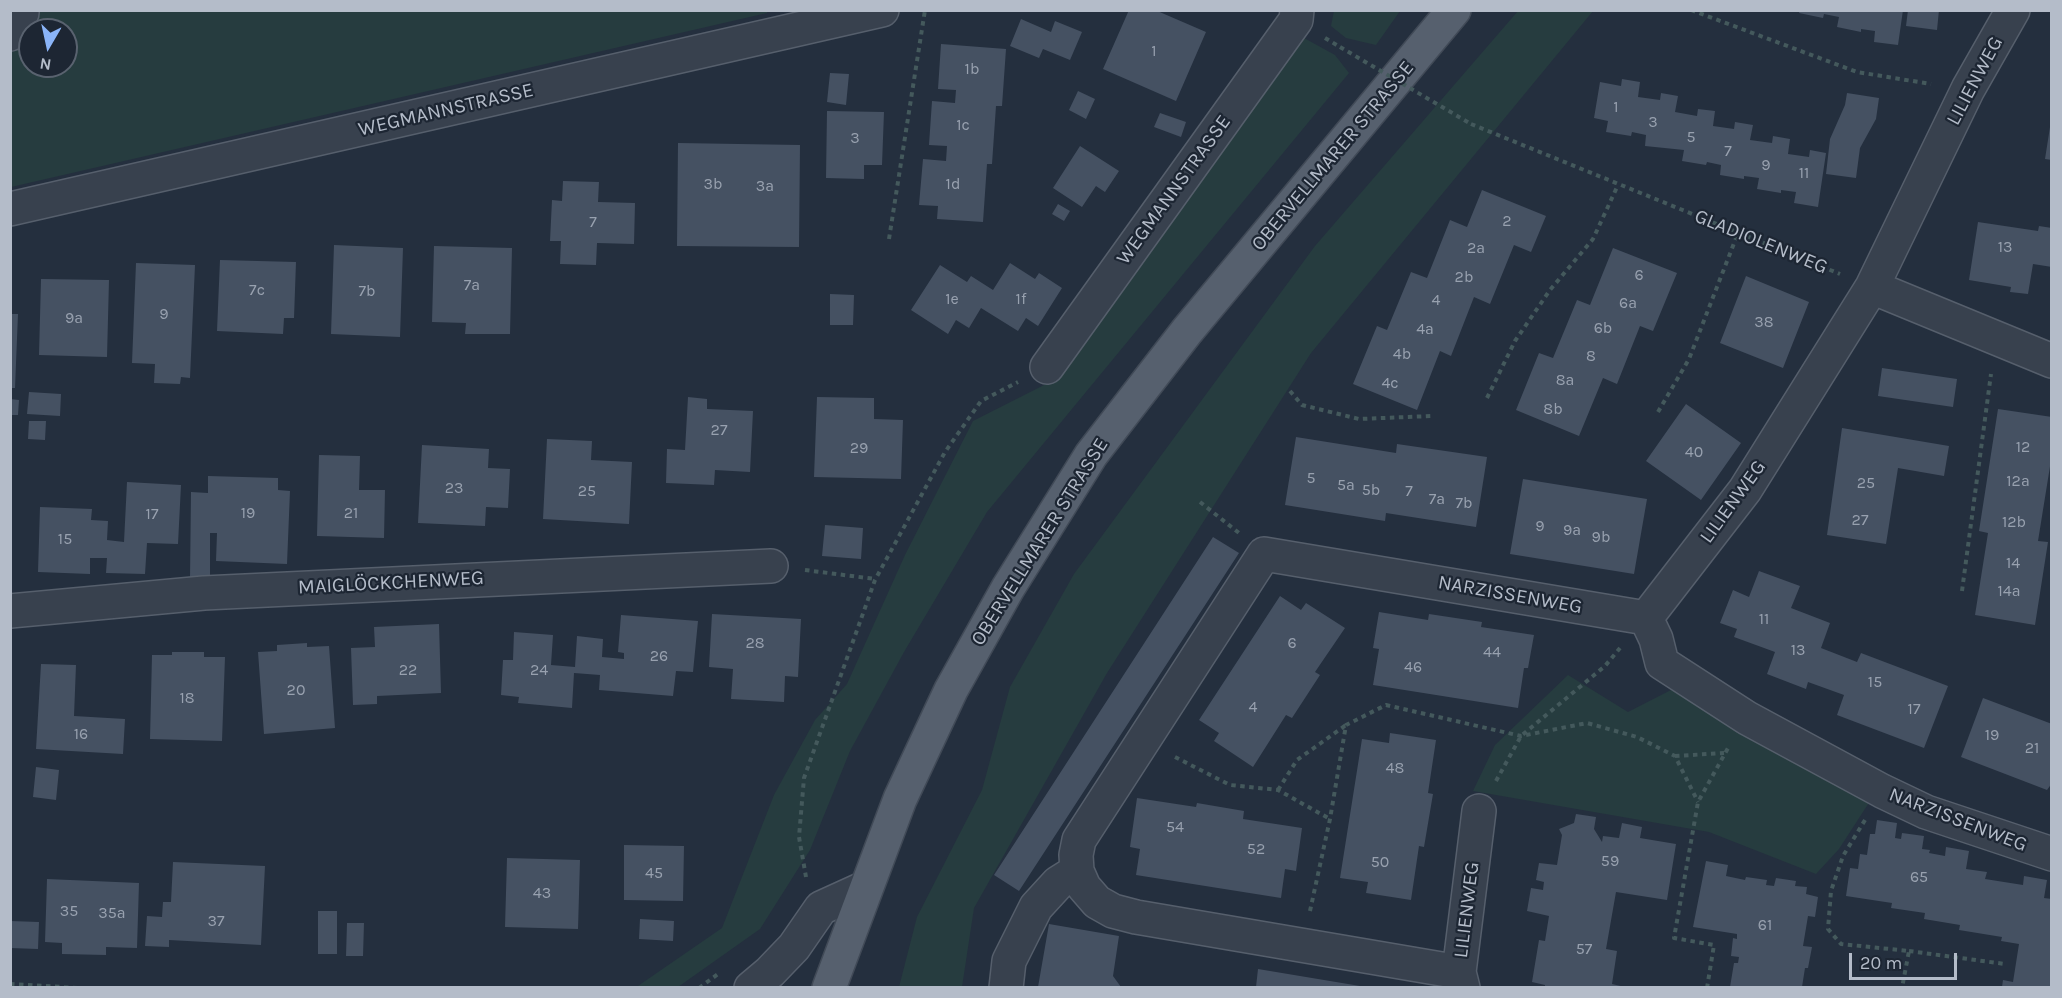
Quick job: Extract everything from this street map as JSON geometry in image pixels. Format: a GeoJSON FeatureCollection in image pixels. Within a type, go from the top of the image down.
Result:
{"type":"FeatureCollection","features":[{"type":"Feature","properties":{"kind":"main road","name":"OBERVELLMARER STRASSE"},"geometry":{"type":"LineString","coordinates":[[829,987],[900,799],[951,690],[1008,588],[1091,455],[1187,331],[1454,10]]}},
{"type":"Feature","properties":{"kind":"street"},"geometry":{"type":"LineString","coordinates":[[10,34],[22,10]]}},
{"type":"Feature","properties":{"kind":"street","name":"WEGMANNSTRASSE"},"geometry":{"type":"LineString","coordinates":[[10,208],[882,10]]}},
{"type":"Feature","properties":{"kind":"street","name":"WEGMANNSTRASSE"},"geometry":{"type":"LineString","coordinates":[[1047,367],[1296,20],[1297,10]]}},
{"type":"Feature","properties":{"kind":"street","name":"LILIENWEG"},"geometry":{"type":"LineString","coordinates":[[1646,618],[1745,490],[1872,287],[1968,89],[2013,10]]}},
{"type":"Feature","properties":{"kind":"street"},"geometry":{"type":"LineString","coordinates":[[1872,287],[2052,361]]}},
{"type":"Feature","properties":{"kind":"street"},"geometry":{"type":"LineString","coordinates":[[1006,987],[1009,961],[1036,907],[1058,883],[1077,872],[1076,855],[1079,840],[1264,554]]}},
{"type":"Feature","properties":{"kind":"street","name":"NARZISSENWEG"},"geometry":{"type":"LineString","coordinates":[[1264,554],[1646,618],[1656,639],[1662,663],[1747,718],[1882,791],[1926,812],[2052,854]]}},
{"type":"Feature","properties":{"kind":"street","name":"MAIGLÖCKCHENWEG"},"geometry":{"type":"LineString","coordinates":[[10,611],[204,593],[771,566]]}},
{"type":"Feature","properties":{"kind":"street","name":"LILIENWEG"},"geometry":{"type":"LineString","coordinates":[[1077,872],[1084,887],[1097,902],[1113,911],[1136,917],[1302,945],[1461,980],[1479,811]]}},
{"type":"Feature","properties":{"kind":"street"},"geometry":{"type":"LineString","coordinates":[[751,987],[770,972],[794,947],[821,908],[865,888]]}},
{"type":"Feature","properties":{"kind":"path"},"geometry":{"type":"LineString","coordinates":[[888,239],[924,10]]}},
{"type":"Feature","properties":{"kind":"path"},"geometry":{"type":"LineString","coordinates":[[1691,10],[1857,72],[1968,89]]}},
{"type":"Feature","properties":{"kind":"path","name":"GLADIOLENWEG"},"geometry":{"type":"LineString","coordinates":[[1340,47],[1471,124],[1872,287]]}},
{"type":"Feature","properties":{"kind":"path"},"geometry":{"type":"LineString","coordinates":[[1487,398],[1515,341],[1550,290],[1593,239],[1618,185]]}},
{"type":"Feature","properties":{"kind":"path"},"geometry":{"type":"LineString","coordinates":[[1658,412],[1689,359],[1738,233]]}},
{"type":"Feature","properties":{"kind":"path"},"geometry":{"type":"LineString","coordinates":[[1962,591],[1996,339]]}},
{"type":"Feature","properties":{"kind":"path"},"geometry":{"type":"LineString","coordinates":[[807,883],[800,837],[804,778],[875,579],[945,452],[981,401],[1047,367]]}},
{"type":"Feature","properties":{"kind":"path"},"geometry":{"type":"LineString","coordinates":[[1290,392],[1302,405],[1359,419],[1431,416]]}},
{"type":"Feature","properties":{"kind":"path"},"geometry":{"type":"LineString","coordinates":[[1200,502],[1264,554]]}},
{"type":"Feature","properties":{"kind":"path"},"geometry":{"type":"LineString","coordinates":[[771,566],[875,579]]}},
{"type":"Feature","properties":{"kind":"path"},"geometry":{"type":"LineString","coordinates":[[1479,811],[1521,736],[1605,666],[1646,618]]}},
{"type":"Feature","properties":{"kind":"path"},"geometry":{"type":"LineString","coordinates":[[1278,790],[1298,760],[1346,724],[1386,705],[1521,736],[1587,723],[1637,737],[1676,756],[1725,753]]}},
{"type":"Feature","properties":{"kind":"path"},"geometry":{"type":"LineString","coordinates":[[1707,987],[1714,945],[1674,938],[1698,802],[1747,718]]}},
{"type":"Feature","properties":{"kind":"path"},"geometry":{"type":"LineString","coordinates":[[1302,945],[1330,819],[1346,724]]}},
{"type":"Feature","properties":{"kind":"path"},"geometry":{"type":"LineString","coordinates":[[1143,742],[1230,785],[1278,790],[1330,819]]}},
{"type":"Feature","properties":{"kind":"path"},"geometry":{"type":"LineString","coordinates":[[1676,756],[1698,802]]}},
{"type":"Feature","properties":{"kind":"path"},"geometry":{"type":"LineString","coordinates":[[1882,791],[1843,856],[1831,891],[1828,928],[1841,944],[2005,964]]}},
{"type":"Feature","properties":{"kind":"path"},"geometry":{"type":"LineString","coordinates":[[1902,987],[1909,951]]}},
{"type":"Feature","properties":{"kind":"path"},"geometry":{"type":"LineString","coordinates":[[699,987],[723,971]]}},
{"type":"Feature","properties":{"kind":"path"},"geometry":{"type":"LineString","coordinates":[[10,984],[79,987]]}},
{"type":"Feature","properties":{"kind":"green space"},"geometry":{"type":"Polygon","coordinates":[[[767,10],[767,13],[11,187],[10,11],[767,10]]]}},
{"type":"Feature","properties":{"kind":"green space"},"geometry":{"type":"Polygon","coordinates":[[[1334,10],[1400,11],[1376,45],[1346,38],[1331,26],[1334,10]]]}},
{"type":"Feature","properties":{"kind":"green space"},"geometry":{"type":"Polygon","coordinates":[[[1518,11],[1593,11],[1311,353],[1107,673],[974,908],[962,987],[899,987],[917,917],[982,790],[1010,687],[1074,574],[1315,246],[1518,11]]]}},
{"type":"Feature","properties":{"kind":"green space"},"geometry":{"type":"Polygon","coordinates":[[[1294,37],[1304,38],[1335,55],[1349,73],[987,512],[904,652],[850,751],[810,850],[760,929],[678,987],[635,988],[722,928],[774,795],[815,720],[847,684],[905,555],[973,421],[1050,382],[1294,37]]]}},
{"type":"Feature","properties":{"kind":"green space"},"geometry":{"type":"Polygon","coordinates":[[[1568,675],[1628,712],[1671,690],[1717,711],[1872,798],[1839,849],[1816,874],[1709,832],[1473,791],[1495,745],[1568,675]]]}},
{"type":"Feature","properties":{"kind":"building"},"geometry":{"type":"Polygon","coordinates":[[[1129,10],[1155,10],[1206,32],[1176,101],[1103,69],[1129,10]]]}},
{"type":"Feature","properties":{"kind":"building"},"geometry":{"type":"Polygon","coordinates":[[[1800,10],[1903,10],[1898,45],[1874,42],[1875,31],[1861,29],[1861,32],[1837,27],[1839,17],[1824,14],[1823,18],[1799,13],[1800,10]]]}},
{"type":"Feature","properties":{"kind":"building"},"geometry":{"type":"Polygon","coordinates":[[[1908,10],[1939,10],[1937,30],[1906,26],[1908,10]]]}},
{"type":"Feature","properties":{"kind":"building"},"geometry":{"type":"Polygon","coordinates":[[[1021,19],[1051,32],[1055,21],[1082,32],[1070,60],[1043,49],[1039,58],[1010,46],[1021,19]]]}},
{"type":"Feature","properties":{"kind":"building"},"geometry":{"type":"Polygon","coordinates":[[[941,44],[1006,49],[1002,106],[996,106],[992,164],[987,164],[983,222],[937,219],[938,206],[919,205],[923,159],[946,161],[947,146],[929,145],[932,101],[955,103],[956,90],[938,89],[941,44]]]}},
{"type":"Feature","properties":{"kind":"building"},"geometry":{"type":"Polygon","coordinates":[[[830,73],[849,74],[846,105],[827,102],[830,73]]]}},
{"type":"Feature","properties":{"kind":"building"},"geometry":{"type":"Polygon","coordinates":[[[1622,79],[1640,82],[1638,97],[1660,100],[1661,93],[1678,96],[1675,112],[1697,116],[1698,109],[1715,111],[1713,126],[1734,129],[1735,122],[1753,125],[1750,140],[1772,143],[1773,136],[1790,139],[1788,154],[1809,157],[1810,150],[1826,153],[1818,207],[1794,203],[1796,192],[1781,190],[1781,193],[1757,189],[1759,178],[1744,176],[1744,179],[1720,175],[1721,165],[1682,161],[1684,150],[1645,146],[1646,135],[1632,132],[1631,136],[1606,132],[1608,121],[1594,118],[1600,82],[1621,86],[1622,79]]]}},
{"type":"Feature","properties":{"kind":"building"},"geometry":{"type":"Polygon","coordinates":[[[1078,91],[1095,99],[1086,119],[1069,110],[1078,91]]]}},
{"type":"Feature","properties":{"kind":"building"},"geometry":{"type":"Polygon","coordinates":[[[1847,93],[1879,98],[1876,119],[1860,148],[1856,178],[1826,174],[1830,139],[1845,105],[1847,93]]]}},
{"type":"Feature","properties":{"kind":"building"},"geometry":{"type":"Polygon","coordinates":[[[827,111],[884,112],[882,165],[864,165],[864,179],[826,178],[827,111]]]}},
{"type":"Feature","properties":{"kind":"building"},"geometry":{"type":"Polygon","coordinates":[[[1160,113],[1186,122],[1181,137],[1154,127],[1160,113]]]}},
{"type":"Feature","properties":{"kind":"building"},"geometry":{"type":"Polygon","coordinates":[[[2050,127],[2052,127],[2052,160],[2045,159],[2050,127]]]}},
{"type":"Feature","properties":{"kind":"building"},"geometry":{"type":"Polygon","coordinates":[[[678,143],[800,145],[799,247],[677,246],[678,143]]]}},
{"type":"Feature","properties":{"kind":"building"},"geometry":{"type":"Polygon","coordinates":[[[1080,146],[1119,171],[1105,192],[1096,186],[1082,207],[1053,188],[1080,146]]]}},
{"type":"Feature","properties":{"kind":"building"},"geometry":{"type":"Polygon","coordinates":[[[563,181],[599,182],[598,202],[635,203],[634,244],[597,243],[596,265],[560,264],[561,241],[550,241],[552,200],[562,201],[563,181]]]}},
{"type":"Feature","properties":{"kind":"building"},"geometry":{"type":"Polygon","coordinates":[[[1482,190],[1546,216],[1531,252],[1514,245],[1490,304],[1474,297],[1451,356],[1440,351],[1417,410],[1353,384],[1377,326],[1387,330],[1411,272],[1427,278],[1450,220],[1467,227],[1482,190]]]}},
{"type":"Feature","properties":{"kind":"building"},"geometry":{"type":"Polygon","coordinates":[[[1058,204],[1070,211],[1064,221],[1052,214],[1058,204]]]}},
{"type":"Feature","properties":{"kind":"building"},"geometry":{"type":"Polygon","coordinates":[[[1978,222],[2038,231],[2039,226],[2052,228],[2052,267],[2033,264],[2028,294],[2010,292],[2011,287],[1969,280],[1978,222]]]}},
{"type":"Feature","properties":{"kind":"building"},"geometry":{"type":"Polygon","coordinates":[[[334,245],[403,248],[400,337],[331,334],[334,245]]]}},
{"type":"Feature","properties":{"kind":"building"},"geometry":{"type":"Polygon","coordinates":[[[434,246],[512,248],[510,334],[465,334],[466,323],[432,322],[434,246]]]}},
{"type":"Feature","properties":{"kind":"building"},"geometry":{"type":"Polygon","coordinates":[[[1613,248],[1677,273],[1653,331],[1640,326],[1617,384],[1603,378],[1579,436],[1516,410],[1539,353],[1553,358],[1577,300],[1590,305],[1613,248]]]}},
{"type":"Feature","properties":{"kind":"building"},"geometry":{"type":"Polygon","coordinates":[[[220,260],[296,262],[294,318],[284,318],[283,334],[217,331],[220,260]]]}},
{"type":"Feature","properties":{"kind":"building"},"geometry":{"type":"Polygon","coordinates":[[[136,263],[195,265],[190,378],[181,377],[180,384],[154,383],[155,364],[132,363],[136,263]]]}},
{"type":"Feature","properties":{"kind":"building"},"geometry":{"type":"Polygon","coordinates":[[[1010,263],[1035,279],[1039,273],[1062,288],[1038,326],[1026,318],[1018,331],[981,308],[969,328],[956,320],[948,334],[911,310],[940,265],[967,282],[971,276],[993,290],[1010,263]]]}},
{"type":"Feature","properties":{"kind":"building"},"geometry":{"type":"Polygon","coordinates":[[[1746,276],[1809,302],[1783,368],[1720,343],[1746,276]]]}},
{"type":"Feature","properties":{"kind":"building"},"geometry":{"type":"Polygon","coordinates":[[[41,279],[109,280],[107,357],[39,355],[41,279]]]}},
{"type":"Feature","properties":{"kind":"building"},"geometry":{"type":"Polygon","coordinates":[[[830,294],[854,295],[853,325],[830,325],[830,294]]]}},
{"type":"Feature","properties":{"kind":"building"},"geometry":{"type":"Polygon","coordinates":[[[10,314],[18,314],[15,388],[10,388],[10,314]]]}},
{"type":"Feature","properties":{"kind":"building"},"geometry":{"type":"Polygon","coordinates":[[[1882,368],[1957,379],[1953,407],[1878,396],[1882,368]]]}},
{"type":"Feature","properties":{"kind":"building"},"geometry":{"type":"Polygon","coordinates":[[[29,392],[61,394],[60,416],[27,414],[29,392]]]}},
{"type":"Feature","properties":{"kind":"building"},"geometry":{"type":"Polygon","coordinates":[[[688,397],[707,399],[707,409],[753,411],[750,472],[715,470],[714,485],[666,483],[667,449],[685,450],[688,397]]]}},
{"type":"Feature","properties":{"kind":"building"},"geometry":{"type":"Polygon","coordinates":[[[817,397],[874,398],[874,419],[903,420],[901,479],[814,477],[817,397]]]}},
{"type":"Feature","properties":{"kind":"building"},"geometry":{"type":"Polygon","coordinates":[[[10,399],[19,400],[18,415],[10,415],[10,399]]]}},
{"type":"Feature","properties":{"kind":"building"},"geometry":{"type":"Polygon","coordinates":[[[1686,404],[1741,443],[1701,500],[1646,461],[1686,404]]]}},
{"type":"Feature","properties":{"kind":"building"},"geometry":{"type":"Polygon","coordinates":[[[1998,409],[2052,417],[2052,454],[2038,541],[2048,542],[2035,625],[1975,615],[1988,533],[1979,531],[1998,409]]]}},
{"type":"Feature","properties":{"kind":"building"},"geometry":{"type":"Polygon","coordinates":[[[29,421],[46,421],[45,440],[28,439],[29,421]]]}},
{"type":"Feature","properties":{"kind":"building"},"geometry":{"type":"Polygon","coordinates":[[[1842,428],[1949,446],[1944,476],[1898,468],[1886,544],[1827,535],[1842,428]]]}},
{"type":"Feature","properties":{"kind":"building"},"geometry":{"type":"Polygon","coordinates":[[[1296,437],[1396,453],[1397,444],[1487,457],[1476,527],[1386,513],[1385,521],[1285,505],[1296,437]]]}},
{"type":"Feature","properties":{"kind":"building"},"geometry":{"type":"Polygon","coordinates":[[[547,439],[592,441],[591,460],[632,462],[629,524],[543,519],[547,439]]]}},
{"type":"Feature","properties":{"kind":"building"},"geometry":{"type":"Polygon","coordinates":[[[422,445],[489,449],[488,468],[510,469],[508,508],[486,507],[485,526],[418,523],[422,445]]]}},
{"type":"Feature","properties":{"kind":"building"},"geometry":{"type":"Polygon","coordinates":[[[319,455],[360,456],[359,490],[385,490],[384,538],[317,536],[319,455]]]}},
{"type":"Feature","properties":{"kind":"building"},"geometry":{"type":"Polygon","coordinates":[[[208,476],[278,478],[278,490],[290,491],[287,564],[216,561],[217,533],[210,533],[210,579],[190,579],[191,492],[208,493],[208,476]]]}},
{"type":"Feature","properties":{"kind":"building"},"geometry":{"type":"Polygon","coordinates":[[[1523,479],[1647,499],[1634,574],[1510,554],[1523,479]]]}},
{"type":"Feature","properties":{"kind":"building"},"geometry":{"type":"Polygon","coordinates":[[[127,482],[181,485],[178,544],[147,543],[145,574],[106,573],[107,558],[90,558],[90,574],[38,572],[40,507],[92,509],[91,520],[108,521],[107,540],[124,542],[127,482]]]}},
{"type":"Feature","properties":{"kind":"building"},"geometry":{"type":"Polygon","coordinates":[[[825,525],[863,528],[861,559],[822,556],[825,525]]]}},
{"type":"Feature","properties":{"kind":"building"},"geometry":{"type":"Polygon","coordinates":[[[1213,537],[1239,553],[1019,891],[994,875],[1213,537]]]}},
{"type":"Feature","properties":{"kind":"building"},"geometry":{"type":"Polygon","coordinates":[[[1759,571],[1800,586],[1791,608],[1830,623],[1821,648],[1857,662],[1861,653],[1948,686],[1924,748],[1837,715],[1844,695],[1808,682],[1806,689],[1767,674],[1775,652],[1734,637],[1737,629],[1720,623],[1733,590],[1749,597],[1759,571]]]}},
{"type":"Feature","properties":{"kind":"building"},"geometry":{"type":"Polygon","coordinates":[[[1280,596],[1301,610],[1306,603],[1345,628],[1315,672],[1320,675],[1292,718],[1286,715],[1253,767],[1214,741],[1219,733],[1199,720],[1280,596]]]}},
{"type":"Feature","properties":{"kind":"building"},"geometry":{"type":"Polygon","coordinates":[[[1379,612],[1428,620],[1429,614],[1482,622],[1481,627],[1534,635],[1528,668],[1524,668],[1518,708],[1373,685],[1379,649],[1373,648],[1379,612]]]}},
{"type":"Feature","properties":{"kind":"building"},"geometry":{"type":"Polygon","coordinates":[[[712,614],[801,619],[798,677],[785,676],[784,702],[731,699],[733,669],[709,667],[712,614]]]}},
{"type":"Feature","properties":{"kind":"building"},"geometry":{"type":"Polygon","coordinates":[[[621,615],[698,621],[693,672],[676,671],[673,696],[599,690],[600,675],[574,673],[572,708],[518,703],[519,697],[501,695],[503,660],[513,660],[514,632],[553,635],[551,665],[575,667],[577,636],[603,639],[602,657],[624,659],[624,653],[618,652],[621,615]]]}},
{"type":"Feature","properties":{"kind":"building"},"geometry":{"type":"Polygon","coordinates":[[[439,624],[441,693],[377,696],[377,704],[353,705],[351,648],[375,647],[374,627],[439,624]]]}},
{"type":"Feature","properties":{"kind":"building"},"geometry":{"type":"Polygon","coordinates":[[[307,643],[307,647],[329,646],[335,728],[264,734],[258,652],[277,651],[277,645],[307,643]]]}},
{"type":"Feature","properties":{"kind":"building"},"geometry":{"type":"Polygon","coordinates":[[[172,652],[204,652],[204,657],[225,657],[222,741],[150,739],[152,655],[172,655],[172,652]]]}},
{"type":"Feature","properties":{"kind":"building"},"geometry":{"type":"Polygon","coordinates":[[[41,664],[76,665],[74,716],[125,719],[123,754],[36,749],[41,664]]]}},
{"type":"Feature","properties":{"kind":"building"},"geometry":{"type":"Polygon","coordinates":[[[1983,698],[2052,724],[2052,783],[2047,790],[1961,757],[1983,698]]]}},
{"type":"Feature","properties":{"kind":"building"},"geometry":{"type":"Polygon","coordinates":[[[1390,733],[1436,740],[1428,793],[1433,794],[1424,847],[1419,846],[1411,900],[1366,893],[1368,882],[1340,878],[1362,739],[1389,743],[1390,733]]]}},
{"type":"Feature","properties":{"kind":"building"},"geometry":{"type":"Polygon","coordinates":[[[36,767],[59,770],[56,800],[33,797],[36,767]]]}},
{"type":"Feature","properties":{"kind":"building"},"geometry":{"type":"Polygon","coordinates":[[[1137,798],[1196,807],[1197,803],[1244,811],[1243,819],[1302,828],[1296,871],[1285,869],[1281,898],[1136,875],[1140,849],[1130,847],[1137,798]]]}},
{"type":"Feature","properties":{"kind":"building"},"geometry":{"type":"Polygon","coordinates":[[[1576,814],[1596,817],[1594,829],[1602,842],[1603,836],[1619,838],[1622,823],[1642,827],[1640,838],[1676,844],[1667,900],[1616,892],[1606,949],[1617,951],[1612,984],[1625,987],[1545,987],[1545,985],[1532,982],[1539,940],[1545,941],[1549,916],[1527,911],[1531,888],[1543,890],[1544,882],[1536,880],[1539,863],[1557,865],[1562,835],[1559,829],[1574,823],[1576,814]]]}},
{"type":"Feature","properties":{"kind":"building"},"geometry":{"type":"Polygon","coordinates":[[[1877,820],[1897,823],[1895,838],[1901,839],[1902,833],[1924,836],[1922,849],[1930,850],[1929,853],[1945,856],[1946,847],[1969,851],[1966,869],[1987,872],[1985,879],[2023,885],[2024,876],[2047,880],[2044,898],[2052,899],[2052,987],[2002,987],[2003,980],[2013,982],[2019,944],[2001,941],[2002,937],[1959,930],[1960,925],[1924,919],[1925,913],[1891,908],[1892,903],[1846,896],[1850,868],[1858,869],[1860,854],[1867,855],[1870,834],[1875,834],[1877,820]]]}},
{"type":"Feature","properties":{"kind":"building"},"geometry":{"type":"Polygon","coordinates":[[[624,845],[684,846],[683,901],[624,900],[624,845]]]}},
{"type":"Feature","properties":{"kind":"building"},"geometry":{"type":"Polygon","coordinates":[[[507,858],[580,860],[578,929],[505,927],[507,858]]]}},
{"type":"Feature","properties":{"kind":"building"},"geometry":{"type":"Polygon","coordinates":[[[1706,861],[1728,865],[1726,876],[1745,880],[1746,877],[1767,880],[1766,885],[1774,886],[1776,878],[1796,881],[1795,886],[1807,887],[1806,894],[1818,897],[1815,917],[1808,916],[1803,946],[1812,947],[1802,987],[1730,987],[1734,963],[1738,963],[1739,957],[1731,956],[1733,938],[1737,939],[1737,934],[1693,927],[1706,861]]]}},
{"type":"Feature","properties":{"kind":"building"},"geometry":{"type":"Polygon","coordinates":[[[173,862],[265,866],[261,945],[169,940],[169,947],[145,946],[147,916],[162,917],[163,902],[171,902],[173,862]]]}},
{"type":"Feature","properties":{"kind":"building"},"geometry":{"type":"Polygon","coordinates":[[[47,879],[139,883],[137,948],[106,947],[106,955],[62,954],[62,943],[45,942],[47,879]]]}},
{"type":"Feature","properties":{"kind":"building"},"geometry":{"type":"Polygon","coordinates":[[[318,911],[337,911],[337,954],[318,954],[318,911]]]}},
{"type":"Feature","properties":{"kind":"building"},"geometry":{"type":"Polygon","coordinates":[[[640,919],[674,921],[673,941],[639,939],[640,919]]]}},
{"type":"Feature","properties":{"kind":"building"},"geometry":{"type":"Polygon","coordinates":[[[10,921],[39,922],[38,949],[10,948],[10,921]]]}},
{"type":"Feature","properties":{"kind":"building"},"geometry":{"type":"Polygon","coordinates":[[[347,923],[364,923],[363,956],[346,956],[347,923]]]}},
{"type":"Feature","properties":{"kind":"building"},"geometry":{"type":"Polygon","coordinates":[[[1049,924],[1119,936],[1113,976],[1121,987],[1038,987],[1049,924]]]}},
{"type":"Feature","properties":{"kind":"building"},"geometry":{"type":"Polygon","coordinates":[[[1258,969],[1360,986],[1256,987],[1258,969]]]}}]}
